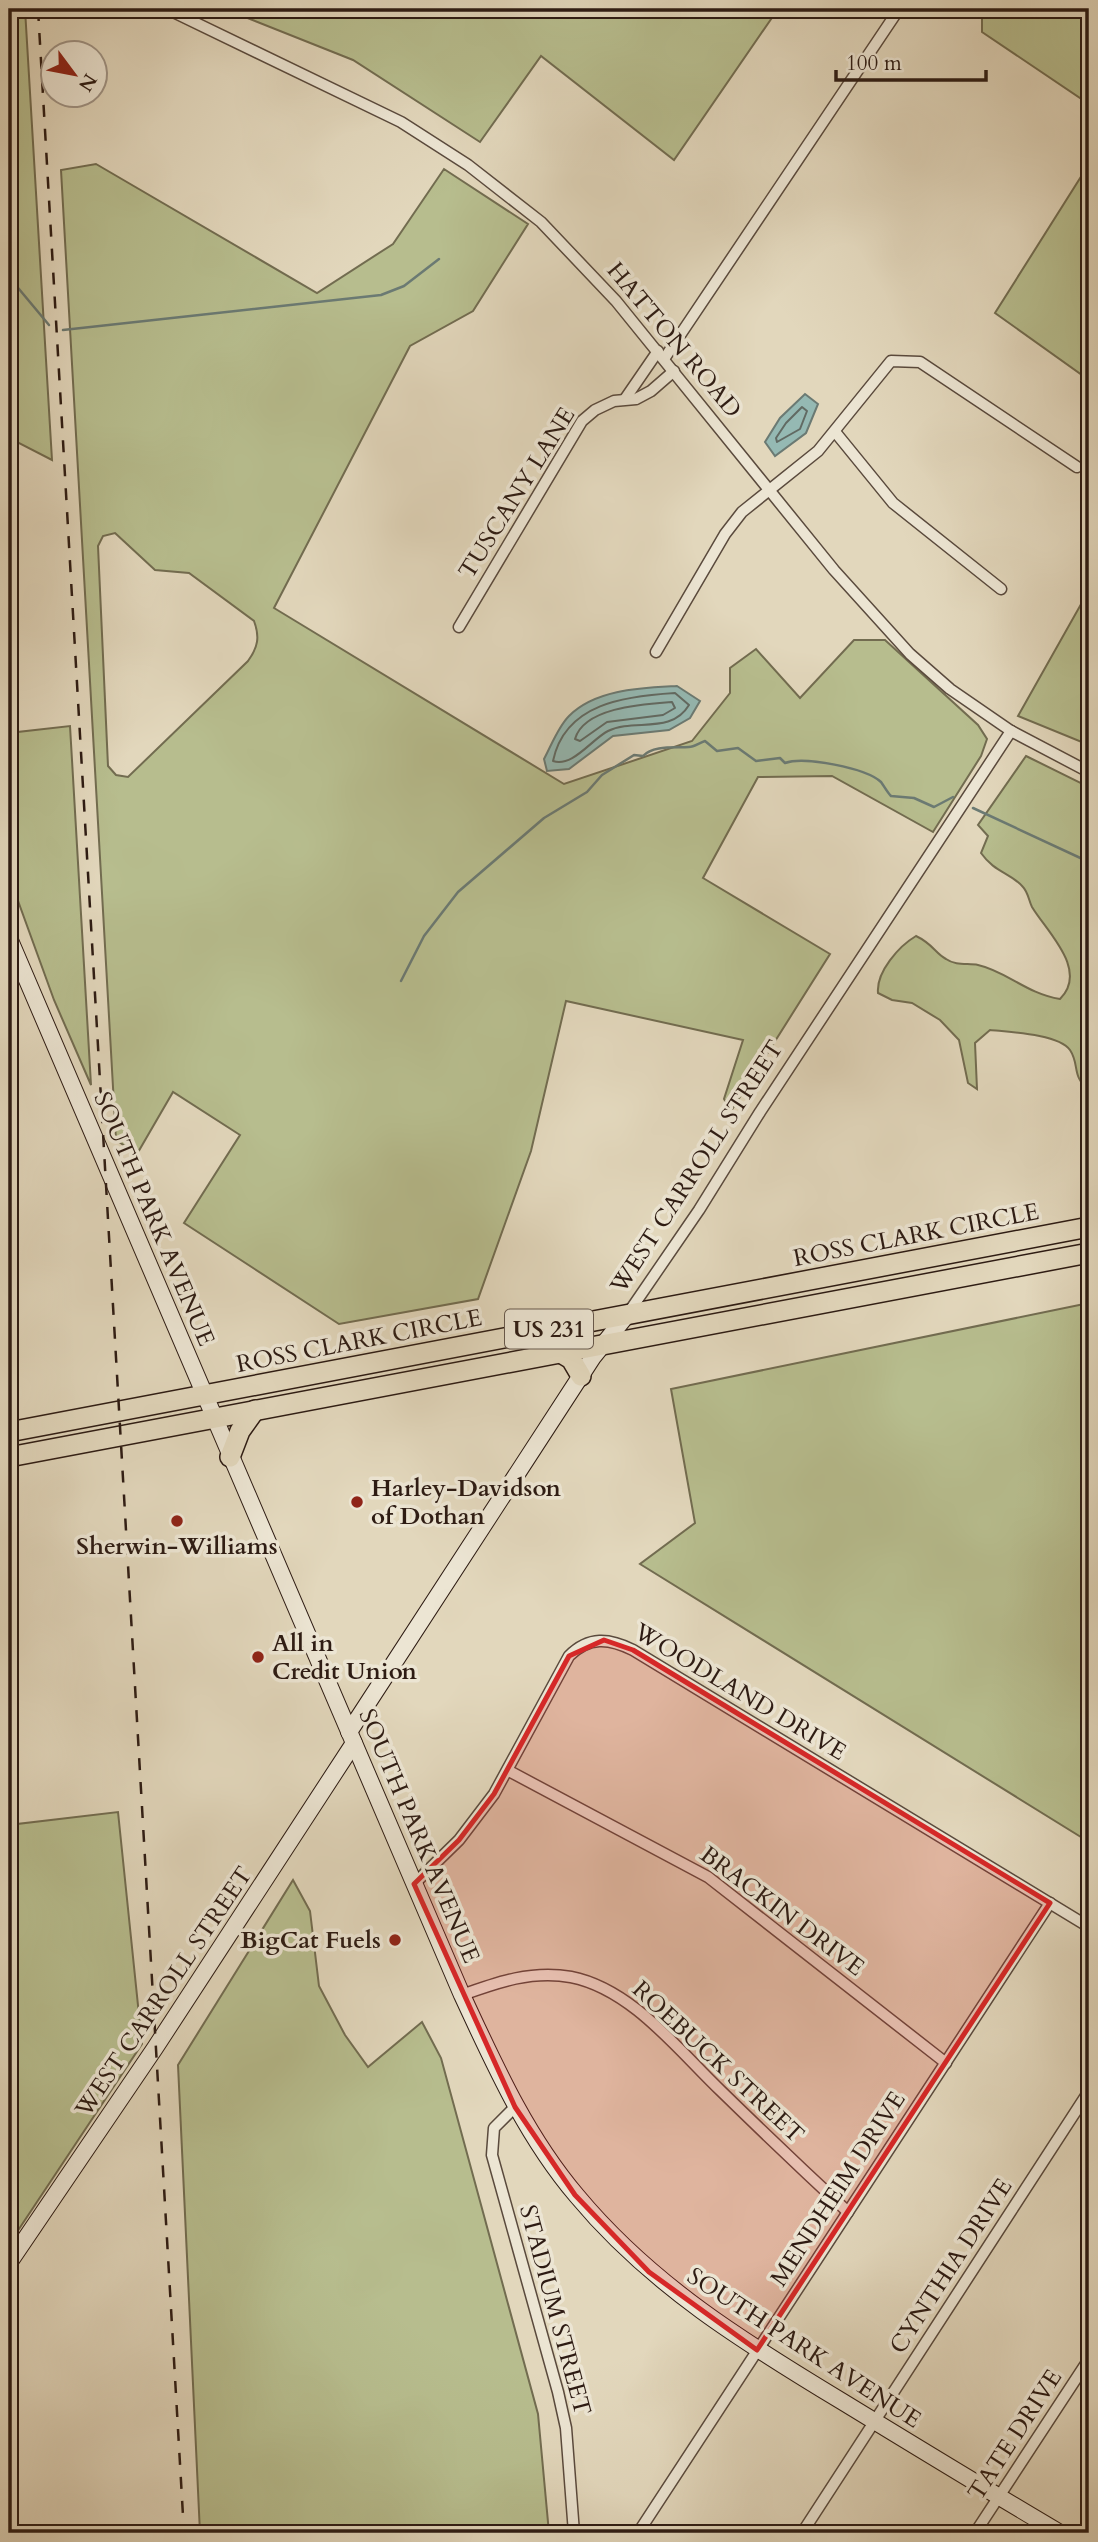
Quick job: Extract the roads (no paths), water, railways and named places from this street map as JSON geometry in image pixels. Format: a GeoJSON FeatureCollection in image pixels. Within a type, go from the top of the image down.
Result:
{"type":"FeatureCollection","features":[{"type":"Feature","properties":{"kind":"highway","name":"ROSS CLARK CIRCLE"},"geometry":{"type":"LineString","coordinates":[[9,1432],[1089,1227]]}},
{"type":"Feature","properties":{"kind":"highway"},"geometry":{"type":"LineString","coordinates":[[1034,1238],[1039,1262]]}},
{"type":"Feature","properties":{"kind":"highway","name":"ROSS CLARK CIRCLE"},"geometry":{"type":"LineString","coordinates":[[9,1457],[1089,1253]]}},
{"type":"Feature","properties":{"kind":"highway"},"geometry":{"type":"LineString","coordinates":[[477,1343],[482,1368]]}},
{"type":"Feature","properties":{"kind":"highway"},"geometry":{"type":"LineString","coordinates":[[561,1353],[571,1359],[581,1376]]}},
{"type":"Feature","properties":{"kind":"highway"},"geometry":{"type":"LineString","coordinates":[[325,1372],[330,1396]]}},
{"type":"Feature","properties":{"kind":"highway"},"geometry":{"type":"LineString","coordinates":[[230,1457],[240,1431],[255,1410]]}},
{"type":"Feature","properties":{"kind":"street","name":"HATTON ROAD"},"geometry":{"type":"LineString","coordinates":[[167,9],[365,103],[468,165],[562,242],[661,355],[849,588],[910,654],[950,689],[1011,731],[1089,772]]}},
{"type":"Feature","properties":{"kind":"street"},"geometry":{"type":"LineString","coordinates":[[625,399],[661,355],[900,9]]}},
{"type":"Feature","properties":{"kind":"street"},"geometry":{"type":"LineString","coordinates":[[656,652],[725,534],[742,512],[836,433],[883,368],[891,361],[904,359],[920,362],[1077,467]]}},
{"type":"Feature","properties":{"kind":"street","name":"TUSCANY LANE"},"geometry":{"type":"LineString","coordinates":[[459,627],[582,421],[595,410],[625,399],[636,399],[651,391],[674,371]]}},
{"type":"Feature","properties":{"kind":"street"},"geometry":{"type":"LineString","coordinates":[[836,433],[893,503],[1001,589]]}},
{"type":"Feature","properties":{"kind":"street","name":"WEST CARROLL STREET"},"geometry":{"type":"LineString","coordinates":[[9,2263],[155,2049],[581,1376],[699,1210],[760,1112],[1011,731]]}},
{"type":"Feature","properties":{"kind":"street","name":"SOUTH PARK AVENUE"},"geometry":{"type":"LineString","coordinates":[[9,938],[462,1995],[515,2107],[575,2195],[621,2245],[687,2303],[757,2350],[1060,2533]]}},
{"type":"Feature","properties":{"kind":"street","name":"WOODLAND DRIVE"},"geometry":{"type":"LineString","coordinates":[[414,1884],[473,1824],[509,1770],[569,1656],[595,1640],[615,1642],[1089,1927]]}},
{"type":"Feature","properties":{"kind":"street","name":"BRACKIN DRIVE"},"geometry":{"type":"LineString","coordinates":[[509,1770],[708,1877],[946,2063]]}},
{"type":"Feature","properties":{"kind":"street","name":"MENDHEIM DRIVE"},"geometry":{"type":"LineString","coordinates":[[638,2533],[1050,1903]]}},
{"type":"Feature","properties":{"kind":"street","name":"ROEBUCK STREET"},"geometry":{"type":"LineString","coordinates":[[462,1995],[500,1981],[541,1974],[572,1977],[610,1992],[652,2026],[848,2213]]}},
{"type":"Feature","properties":{"kind":"street","name":"CYNTHIA DRIVE"},"geometry":{"type":"LineString","coordinates":[[802,2533],[1089,2091]]}},
{"type":"Feature","properties":{"kind":"street","name":"STADIUM STREET"},"geometry":{"type":"LineString","coordinates":[[515,2107],[495,2128],[492,2155],[566,2428],[574,2533]]}},
{"type":"Feature","properties":{"kind":"street","name":"TATE DRIVE"},"geometry":{"type":"LineString","coordinates":[[975,2533],[1089,2359]]}},
{"type":"Feature","properties":{"kind":"water"},"geometry":{"type":"Polygon","coordinates":[[[805,394],[818,404],[806,433],[775,456],[765,442],[780,418],[805,394]]]}},
{"type":"Feature","properties":{"kind":"water"},"geometry":{"type":"Polygon","coordinates":[[[677,686],[700,701],[690,718],[669,730],[613,736],[569,769],[547,771],[544,759],[555,737],[565,720],[580,707],[606,695],[677,686]]]}},
{"type":"Feature","properties":{"kind":"waterway"},"geometry":{"type":"LineString","coordinates":[[63,330],[381,295],[404,286],[439,259]]}},
{"type":"Feature","properties":{"kind":"waterway"},"geometry":{"type":"LineString","coordinates":[[9,277],[49,325]]}},
{"type":"Feature","properties":{"kind":"waterway"},"geometry":{"type":"LineString","coordinates":[[401,981],[424,936],[458,892],[544,818],[587,792],[602,775],[634,755],[643,756],[658,749],[691,747],[705,741],[717,751],[738,748],[756,761],[780,758],[785,763],[820,762],[849,768],[881,782],[891,796],[914,798],[934,807],[953,797]]}},
{"type":"Feature","properties":{"kind":"waterway"},"geometry":{"type":"LineString","coordinates":[[973,808],[1089,862]]}},
{"type":"Feature","properties":{"kind":"railway"},"geometry":{"type":"LineString","coordinates":[[38,9],[184,2533]]}},
{"type":"Feature","properties":{"kind":"place","name":"Harley-Davidson of Dothan"},"geometry":{"type":"Point","coordinates":[357,1502]}},
{"type":"Feature","properties":{"kind":"place","name":"Sherwin-Williams"},"geometry":{"type":"Point","coordinates":[177,1521]}},
{"type":"Feature","properties":{"kind":"place","name":"All in Credit Union"},"geometry":{"type":"Point","coordinates":[258,1657]}},
{"type":"Feature","properties":{"kind":"place","name":"BigCat Fuels"},"geometry":{"type":"Point","coordinates":[395,1940]}}]}
